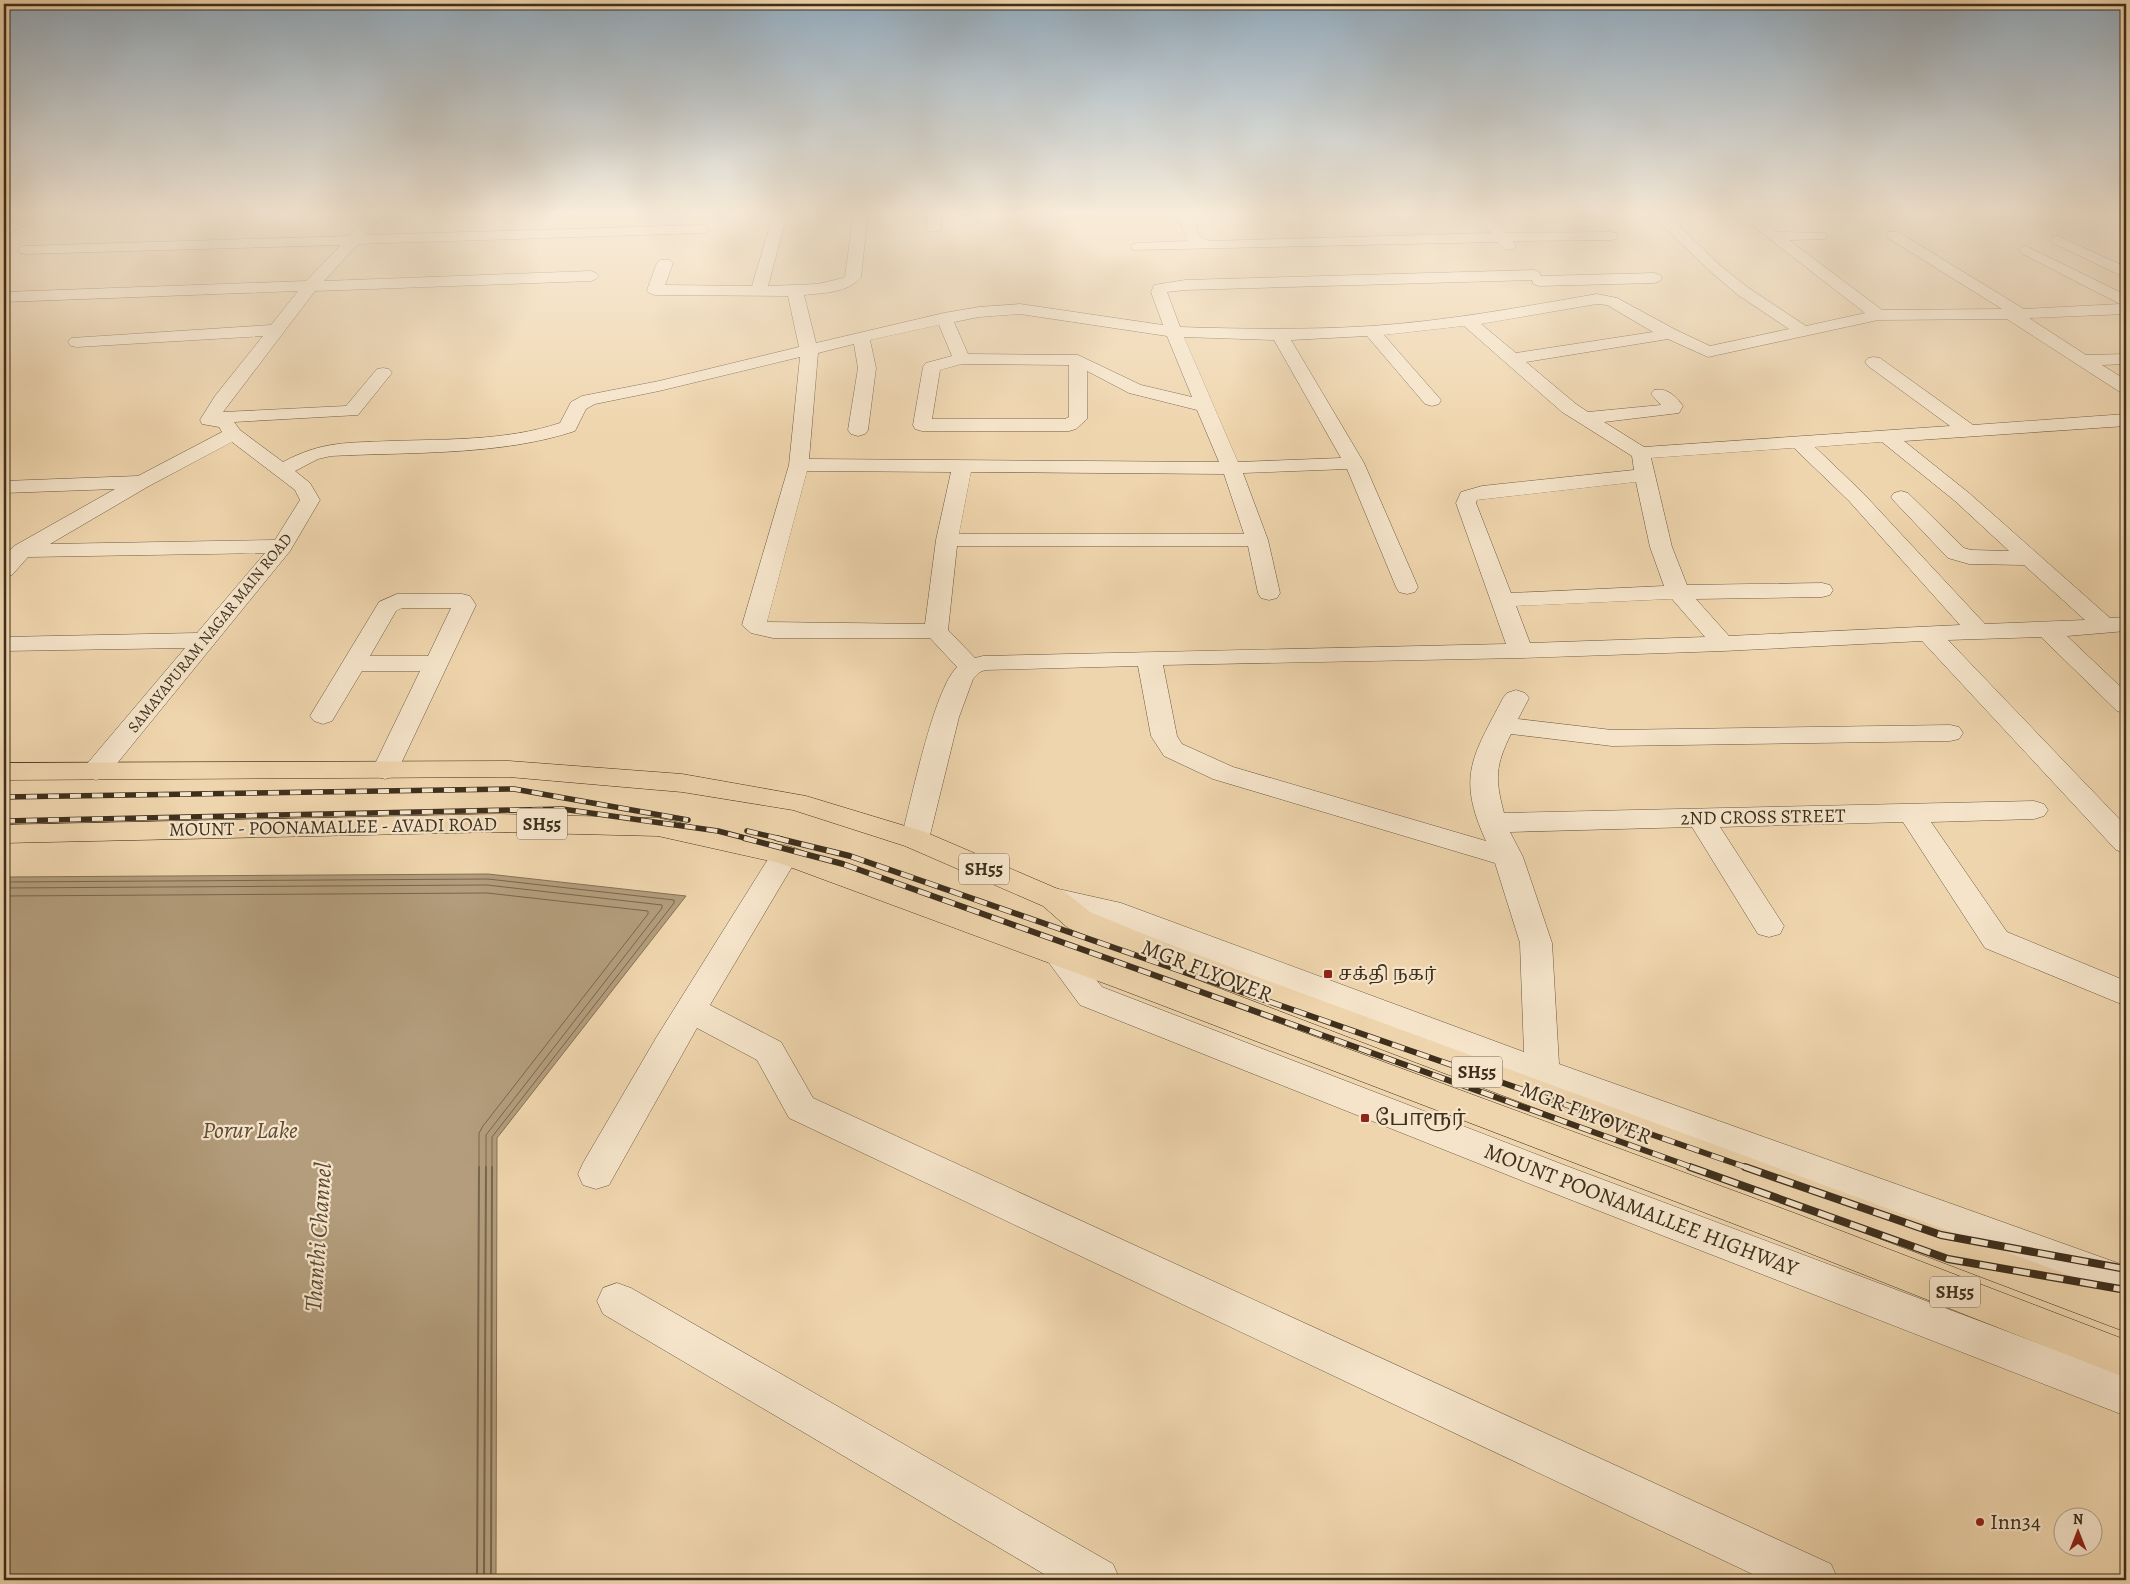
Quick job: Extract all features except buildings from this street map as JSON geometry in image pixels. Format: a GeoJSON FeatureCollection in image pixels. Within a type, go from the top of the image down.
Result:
{"type":"FeatureCollection","features":[{"type":"Feature","properties":{"kind":"main road","name":"SH55"},"geometry":{"type":"LineString","coordinates":[[4,772],[509,769],[682,783],[796,802],[915,839],[1054,899]]}},
{"type":"Feature","properties":{"kind":"main road","name":"MOUNT - POONAMALLEE - AVADI ROAD"},"geometry":{"type":"LineString","coordinates":[[4,834],[495,823],[658,827],[785,855],[1060,956]]}},
{"type":"Feature","properties":{"kind":"main road","name":"MGR FLYOVER"},"geometry":{"type":"LineString","coordinates":[[1054,899],[1079,920],[1157,952],[2126,1314]]}},
{"type":"Feature","properties":{"kind":"main road","name":"MGR FLYOVER"},"geometry":{"type":"LineString","coordinates":[[1060,956],[1784,1226],[2126,1359]]}},
{"type":"Feature","properties":{"kind":"street"},"geometry":{"type":"LineString","coordinates":[[4,297],[338,286]]}},
{"type":"Feature","properties":{"kind":"street"},"geometry":{"type":"LineString","coordinates":[[656,286],[655,290],[795,291],[837,286]]}},
{"type":"Feature","properties":{"kind":"street"},"geometry":{"type":"LineString","coordinates":[[759,290],[760,286]]}},
{"type":"Feature","properties":{"kind":"street"},"geometry":{"type":"LineString","coordinates":[[1172,286],[1160,288],[1159,292],[1172,332],[1230,468],[1257,540],[1269,593]]}},
{"type":"Feature","properties":{"kind":"street"},"geometry":{"type":"LineString","coordinates":[[1544,286],[1563,304]]}},
{"type":"Feature","properties":{"kind":"street"},"geometry":{"type":"LineString","coordinates":[[1737,286],[1805,332]]}},
{"type":"Feature","properties":{"kind":"street"},"geometry":{"type":"LineString","coordinates":[[1840,286],[1878,316]]}},
{"type":"Feature","properties":{"kind":"street"},"geometry":{"type":"LineString","coordinates":[[1970,286],[2016,314],[2126,388]]}},
{"type":"Feature","properties":{"kind":"street"},"geometry":{"type":"LineString","coordinates":[[2096,286],[2126,301]]}},
{"type":"Feature","properties":{"kind":"street"},"geometry":{"type":"LineString","coordinates":[[209,420],[222,400],[310,287]]}},
{"type":"Feature","properties":{"kind":"street"},"geometry":{"type":"LineString","coordinates":[[795,291],[809,351],[799,465],[754,624],[758,628],[773,631],[936,631],[971,667]]}},
{"type":"Feature","properties":{"kind":"street"},"geometry":{"type":"LineString","coordinates":[[281,471],[311,455],[330,450],[486,442],[550,434],[568,427],[578,406],[588,400],[659,386],[861,337],[979,312],[1020,309],[1172,332],[1280,335],[1372,331],[1468,321],[1596,300],[1611,301],[1670,334],[1708,352],[1878,316],[2016,314],[2126,309]]}},
{"type":"Feature","properties":{"kind":"street"},"geometry":{"type":"LineString","coordinates":[[944,318],[962,359]]}},
{"type":"Feature","properties":{"kind":"street"},"geometry":{"type":"LineString","coordinates":[[1468,321],[1569,408],[1640,453],[2126,420]]}},
{"type":"Feature","properties":{"kind":"street"},"geometry":{"type":"LineString","coordinates":[[77,342],[277,330]]}},
{"type":"Feature","properties":{"kind":"street"},"geometry":{"type":"LineString","coordinates":[[1372,331],[1432,400]]}},
{"type":"Feature","properties":{"kind":"street"},"geometry":{"type":"LineString","coordinates":[[1511,360],[1670,334]]}},
{"type":"Feature","properties":{"kind":"street"},"geometry":{"type":"LineString","coordinates":[[1280,335],[1354,463],[1407,588]]}},
{"type":"Feature","properties":{"kind":"street"},"geometry":{"type":"LineString","coordinates":[[858,430],[867,368],[861,337]]}},
{"type":"Feature","properties":{"kind":"street"},"geometry":{"type":"LineString","coordinates":[[1078,360],[1078,419],[1069,425],[922,424],[932,367],[962,359],[1078,360],[1135,389],[1204,406]]}},
{"type":"Feature","properties":{"kind":"street"},"geometry":{"type":"LineString","coordinates":[[2083,360],[2126,359]]}},
{"type":"Feature","properties":{"kind":"street"},"geometry":{"type":"LineString","coordinates":[[1874,362],[1969,431]]}},
{"type":"Feature","properties":{"kind":"street"},"geometry":{"type":"LineString","coordinates":[[209,420],[235,416],[351,411],[383,373]]}},
{"type":"Feature","properties":{"kind":"street"},"geometry":{"type":"LineString","coordinates":[[1584,418],[1672,409],[1674,406],[1660,394]]}},
{"type":"Feature","properties":{"kind":"street","name":"SAMAYAPURAM NAGAR MAIN ROAD"},"geometry":{"type":"LineString","coordinates":[[96,771],[282,546],[310,500],[303,487],[233,434],[225,422],[209,420]]}},
{"type":"Feature","properties":{"kind":"street"},"geometry":{"type":"LineString","coordinates":[[4,570],[22,551],[142,482],[233,434]]}},
{"type":"Feature","properties":{"kind":"street"},"geometry":{"type":"LineString","coordinates":[[1886,436],[1962,498],[2029,558],[2115,624]]}},
{"type":"Feature","properties":{"kind":"street"},"geometry":{"type":"LineString","coordinates":[[1798,442],[1856,498],[1979,631]]}},
{"type":"Feature","properties":{"kind":"street"},"geometry":{"type":"LineString","coordinates":[[1640,453],[1661,547],[1678,592],[1723,644]]}},
{"type":"Feature","properties":{"kind":"street"},"geometry":{"type":"LineString","coordinates":[[799,465],[1230,468],[1354,463]]}},
{"type":"Feature","properties":{"kind":"street"},"geometry":{"type":"LineString","coordinates":[[936,631],[947,540],[962,466]]}},
{"type":"Feature","properties":{"kind":"street"},"geometry":{"type":"LineString","coordinates":[[1521,651],[1466,503],[1468,496],[1482,492],[1645,475]]}},
{"type":"Feature","properties":{"kind":"street"},"geometry":{"type":"LineString","coordinates":[[4,487],[142,482]]}},
{"type":"Feature","properties":{"kind":"street"},"geometry":{"type":"LineString","coordinates":[[1902,497],[1956,553],[1969,557],[2029,558]]}},
{"type":"Feature","properties":{"kind":"street"},"geometry":{"type":"LineString","coordinates":[[947,540],[1257,540]]}},
{"type":"Feature","properties":{"kind":"street"},"geometry":{"type":"LineString","coordinates":[[22,551],[282,546]]}},
{"type":"Feature","properties":{"kind":"street"},"geometry":{"type":"LineString","coordinates":[[1503,600],[1678,592],[1822,590]]}},
{"type":"Feature","properties":{"kind":"street"},"geometry":{"type":"LineString","coordinates":[[323,716],[387,607],[392,603],[460,600],[464,604],[385,770]]}},
{"type":"Feature","properties":{"kind":"street"},"geometry":{"type":"LineString","coordinates":[[915,839],[946,717],[962,676],[971,667],[990,663],[1521,651],[1723,644],[1979,631],[2047,630],[2115,624]]}},
{"type":"Feature","properties":{"kind":"street"},"geometry":{"type":"LineString","coordinates":[[2047,630],[2126,706]]}},
{"type":"Feature","properties":{"kind":"street"},"geometry":{"type":"LineString","coordinates":[[1929,634],[2126,843]]}},
{"type":"Feature","properties":{"kind":"street"},"geometry":{"type":"LineString","coordinates":[[4,644],[206,640]]}},
{"type":"Feature","properties":{"kind":"street"},"geometry":{"type":"LineString","coordinates":[[1149,658],[1164,736],[1173,750],[1223,773],[1508,857]]}},
{"type":"Feature","properties":{"kind":"street"},"geometry":{"type":"LineString","coordinates":[[355,664],[436,663]]}},
{"type":"Feature","properties":{"kind":"street"},"geometry":{"type":"LineString","coordinates":[[1516,698],[1488,753],[1483,774],[1485,794],[1492,823],[1508,857],[1536,943],[1542,1072]]}},
{"type":"Feature","properties":{"kind":"street"},"geometry":{"type":"LineString","coordinates":[[1503,725],[1612,738],[1950,734]]}},
{"type":"Feature","properties":{"kind":"street","name":"2ND CROSS STREET"},"geometry":{"type":"LineString","coordinates":[[1492,823],[2034,810]]}},
{"type":"Feature","properties":{"kind":"street"},"geometry":{"type":"LineString","coordinates":[[1911,813],[1996,940],[2126,994]]}},
{"type":"Feature","properties":{"kind":"street"},"geometry":{"type":"LineString","coordinates":[[1700,818],[1769,926]]}},
{"type":"Feature","properties":{"kind":"street"},"geometry":{"type":"LineString","coordinates":[[596,1174],[691,1010],[785,855]]}},
{"type":"Feature","properties":{"kind":"street"},"geometry":{"type":"LineString","coordinates":[[1054,899],[1110,911],[1542,1072],[2126,1284]]}},
{"type":"Feature","properties":{"kind":"street","name":"MOUNT POONAMALLEE HIGHWAY"},"geometry":{"type":"LineString","coordinates":[[1060,956],[1090,996],[1551,1176],[2126,1396]]}},
{"type":"Feature","properties":{"kind":"street"},"geometry":{"type":"LineString","coordinates":[[691,1010],[769,1051],[801,1108],[1815,1580]]}},
{"type":"Feature","properties":{"kind":"street"},"geometry":{"type":"LineString","coordinates":[[617,1302],[1097,1580]]}},
{"type":"Feature","properties":{"kind":"water","name":"Porur Lake"},"geometry":{"type":"Polygon","coordinates":[[[488,874],[686,896],[497,1138],[496,1580],[4,1580],[4,877],[488,874]]]}},
{"type":"Feature","properties":{"kind":"railway"},"geometry":{"type":"LineString","coordinates":[[4,797],[514,789],[688,820]]}},
{"type":"Feature","properties":{"kind":"railway"},"geometry":{"type":"LineString","coordinates":[[4,821],[562,809],[718,831],[749,839]]}},
{"type":"Feature","properties":{"kind":"railway"},"geometry":{"type":"LineString","coordinates":[[747,831],[781,839]]}},
{"type":"Feature","properties":{"kind":"railway"},"geometry":{"type":"LineString","coordinates":[[744,838],[843,864],[1694,1168]]}},
{"type":"Feature","properties":{"kind":"railway"},"geometry":{"type":"LineString","coordinates":[[776,838],[850,856],[1748,1168]]}},
{"type":"Feature","properties":{"kind":"railway"},"geometry":{"type":"LineString","coordinates":[[1690,1167],[1948,1259],[2126,1290]]}},
{"type":"Feature","properties":{"kind":"railway"},"geometry":{"type":"LineString","coordinates":[[1745,1167],[1941,1235],[2126,1269]]}},
{"type":"Feature","properties":{"kind":"place","name":"சக்தி நகர்"},"geometry":{"type":"Point","coordinates":[1328,974]}},
{"type":"Feature","properties":{"kind":"place","name":"போரூர்"},"geometry":{"type":"Point","coordinates":[1365,1118]}},
{"type":"Feature","properties":{"kind":"place","name":"Inn34"},"geometry":{"type":"Point","coordinates":[1980,1522]}},
{"type":"Feature","properties":{"kind":"water label","name":"Thanthi Channel"},"geometry":{"type":"Point","coordinates":[318,1237]}}]}
